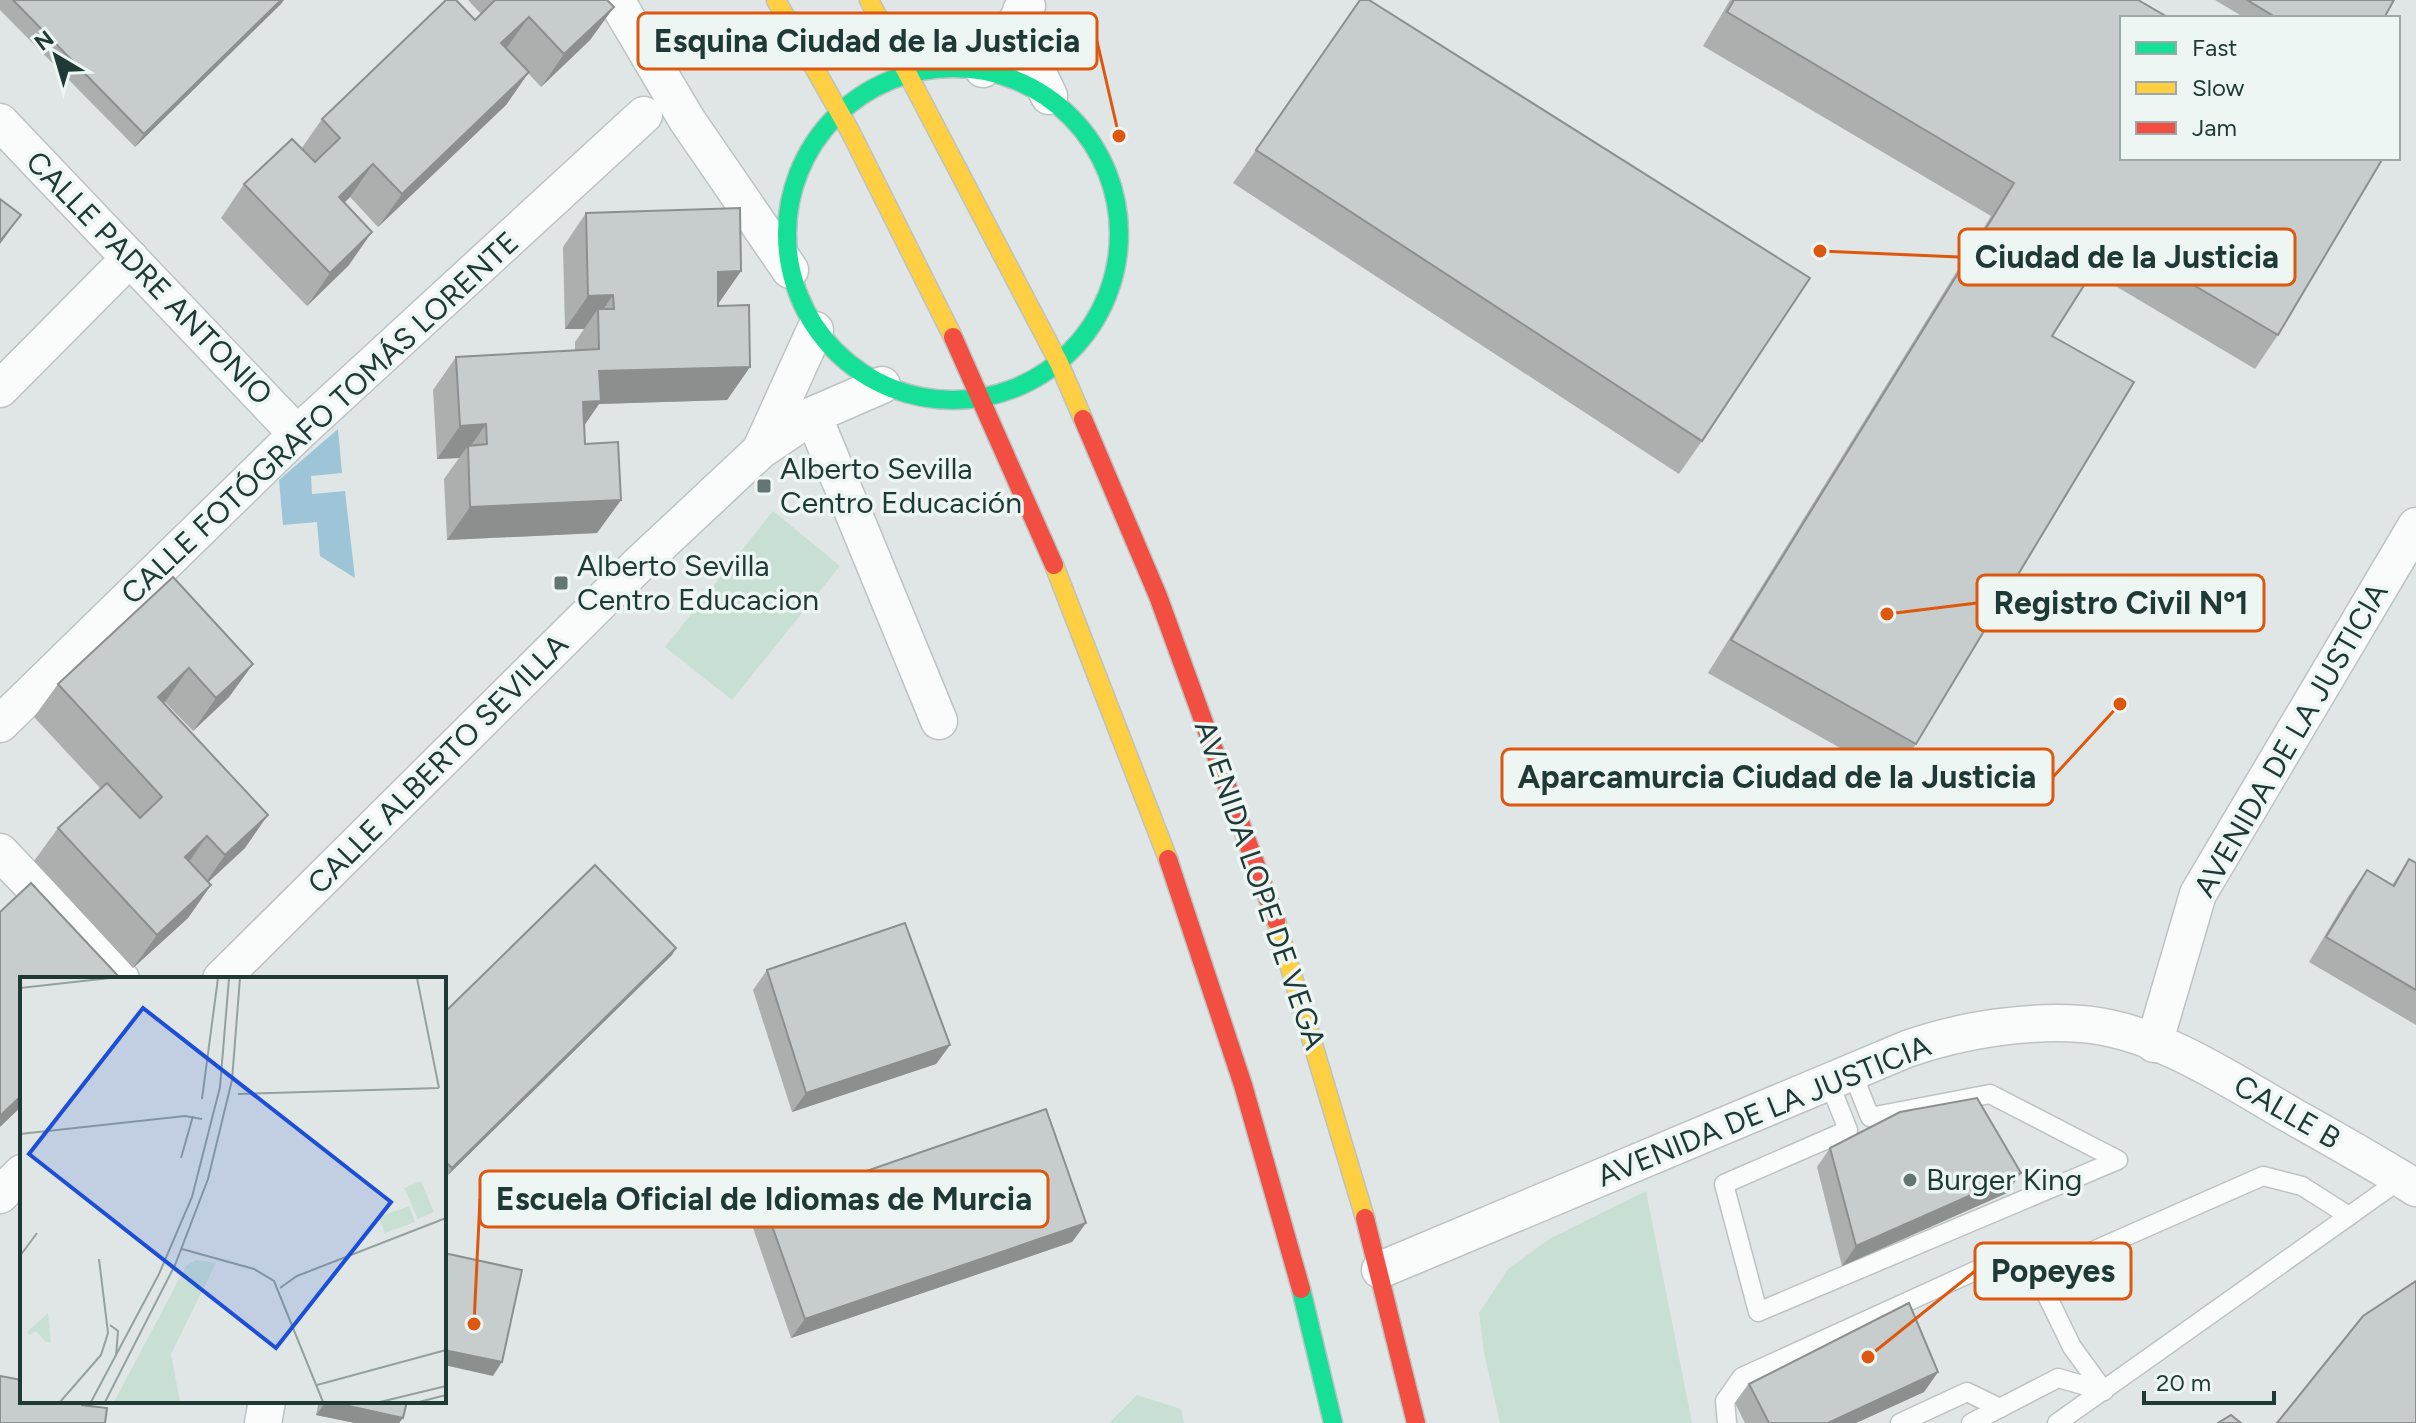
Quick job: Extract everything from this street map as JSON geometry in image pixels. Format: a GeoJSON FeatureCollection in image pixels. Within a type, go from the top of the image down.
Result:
{"type":"FeatureCollection","features":[{"type":"Feature","properties":{"kind":"main road"},"geometry":{"type":"LineString","coordinates":[[776,0],[841,110],[983,398],[1080,625],[1187,906],[1234,1053],[1333,1423]]}},
{"type":"Feature","properties":{"kind":"main road","name":"AVENIDA LOPE DE VEGA"},"geometry":{"type":"LineString","coordinates":[[869,0],[1059,363],[1158,596],[1262,877],[1380,1270],[1416,1423]]}},
{"type":"Feature","properties":{"kind":"main road"},"geometry":{"type":"LineString","coordinates":[[945,67],[983,69],[1017,79],[1049,96],[1085,132],[1110,177],[1120,227],[1114,278],[1093,325],[1059,363],[1023,385],[983,398],[938,400],[882,385],[845,362],[815,330],[799,301],[790,270],[786,227],[794,184],[812,144],[841,110],[873,88],[909,73],[945,67]]}},
{"type":"Feature","properties":{"kind":"street"},"geometry":{"type":"LineString","coordinates":[[616,0],[687,120],[790,270]]}},
{"type":"Feature","properties":{"kind":"street"},"geometry":{"type":"LineString","coordinates":[[983,69],[1023,4]]}},
{"type":"Feature","properties":{"kind":"street"},"geometry":{"type":"LineString","coordinates":[[1023,4],[1027,50],[1049,96]]}},
{"type":"Feature","properties":{"kind":"street","name":"CALLE FOTÓGRAFO TOMÁS LORENTE"},"geometry":{"type":"LineString","coordinates":[[0,724],[297,434],[644,115]]}},
{"type":"Feature","properties":{"kind":"street","name":"CALLE PADRE ANTONIO"},"geometry":{"type":"LineString","coordinates":[[0,122],[297,434]]}},
{"type":"Feature","properties":{"kind":"street"},"geometry":{"type":"LineString","coordinates":[[0,389],[130,258]]}},
{"type":"Feature","properties":{"kind":"street","name":"CALLE ALBERTO SEVILLA"},"geometry":{"type":"LineString","coordinates":[[761,450],[815,330]]}},
{"type":"Feature","properties":{"kind":"street","name":"CALLE ALBERTO SEVILLA"},"geometry":{"type":"LineString","coordinates":[[223,977],[635,568],[761,450],[813,415],[882,385]]}},
{"type":"Feature","properties":{"kind":"street"},"geometry":{"type":"LineString","coordinates":[[813,415],[939,721]]}},
{"type":"Feature","properties":{"kind":"street","name":"AVENIDA DE LA JUSTICIA"},"geometry":{"type":"LineString","coordinates":[[1380,1270],[1840,1077],[1941,1038],[2014,1028],[2083,1024],[2154,1044],[2198,894],[2416,526]]}},
{"type":"Feature","properties":{"kind":"street"},"geometry":{"type":"LineString","coordinates":[[0,852],[119,977]]}},
{"type":"Feature","properties":{"kind":"street","name":"CALLE B"},"geometry":{"type":"LineString","coordinates":[[2154,1044],[2226,1077],[2408,1184]]}},
{"type":"Feature","properties":{"kind":"street"},"geometry":{"type":"LineString","coordinates":[[0,1195],[20,1175]]}},
{"type":"Feature","properties":{"kind":"street"},"geometry":{"type":"LineString","coordinates":[[263,1423],[267,1403]]}},
{"type":"Feature","properties":{"kind":"lane"},"geometry":{"type":"LineString","coordinates":[[1840,1077],[1870,1117],[1990,1094],[2118,1160],[1758,1312],[1724,1184],[1848,1130],[1840,1077]]}},
{"type":"Feature","properties":{"kind":"lane"},"geometry":{"type":"LineString","coordinates":[[1727,1423],[1725,1401],[1742,1377],[1988,1265],[2033,1267],[2070,1261],[2263,1176],[2302,1186],[2349,1216]]}},
{"type":"Feature","properties":{"kind":"lane"},"geometry":{"type":"LineString","coordinates":[[2057,1423],[2349,1216],[2408,1184]]}},
{"type":"Feature","properties":{"kind":"lane"},"geometry":{"type":"LineString","coordinates":[[2033,1267],[2072,1347],[2104,1391]]}},
{"type":"Feature","properties":{"kind":"lane"},"geometry":{"type":"LineString","coordinates":[[1971,1423],[2058,1378],[2104,1391]]}},
{"type":"Feature","properties":{"kind":"lane"},"geometry":{"type":"LineString","coordinates":[[1900,1423],[1967,1392],[2000,1408]]}},
{"type":"Feature","properties":{"kind":"green space"},"geometry":{"type":"Polygon","coordinates":[[[773,511],[840,566],[732,700],[665,647],[773,511]]]}},
{"type":"Feature","properties":{"kind":"green space"},"geometry":{"type":"Polygon","coordinates":[[[1646,1191],[1692,1423],[1500,1423],[1484,1353],[1479,1313],[1508,1269],[1551,1238],[1646,1191]]]}},
{"type":"Feature","properties":{"kind":"green space"},"geometry":{"type":"Polygon","coordinates":[[[1137,1395],[1181,1409],[1184,1423],[1109,1423],[1137,1395]]]}},
{"type":"Feature","properties":{"kind":"water"},"geometry":{"type":"Polygon","coordinates":[[[338,429],[342,473],[311,476],[312,494],[345,491],[355,578],[320,556],[317,522],[283,525],[279,480],[338,429]]]}},
{"type":"Feature","properties":{"kind":"building"},"geometry":{"type":"Polygon","coordinates":[[[13,0],[281,0],[144,134],[13,0]]]}},
{"type":"Feature","properties":{"kind":"building"},"geometry":{"type":"Polygon","coordinates":[[[446,0],[456,0],[475,20],[495,0],[607,0],[614,7],[564,54],[529,17],[501,43],[529,72],[402,194],[373,164],[339,197],[372,232],[330,273],[244,184],[292,139],[315,162],[340,138],[322,119],[446,0]]]}},
{"type":"Feature","properties":{"kind":"building"},"geometry":{"type":"Polygon","coordinates":[[[1360,0],[1369,0],[1810,278],[1702,441],[1256,150],[1360,0]]]}},
{"type":"Feature","properties":{"kind":"building"},"geometry":{"type":"Polygon","coordinates":[[[1734,0],[2138,0],[2166,16],[2120,16],[2120,160],[2382,160],[2278,335],[2114,238],[2052,336],[2134,382],[1916,744],[1731,640],[2014,183],[1727,12],[1734,0]]]}},
{"type":"Feature","properties":{"kind":"building"},"geometry":{"type":"Polygon","coordinates":[[[2247,0],[2394,0],[2385,16],[2274,16],[2247,0]]]}},
{"type":"Feature","properties":{"kind":"building"},"geometry":{"type":"Polygon","coordinates":[[[0,199],[21,215],[0,241],[0,199]]]}},
{"type":"Feature","properties":{"kind":"building"},"geometry":{"type":"Polygon","coordinates":[[[740,208],[741,271],[718,272],[718,306],[749,305],[750,367],[599,371],[601,401],[583,402],[585,444],[618,442],[621,500],[470,507],[468,446],[487,444],[486,424],[460,426],[456,357],[599,349],[598,309],[614,309],[613,295],[588,296],[586,213],[740,208]]]}},
{"type":"Feature","properties":{"kind":"building"},"geometry":{"type":"Polygon","coordinates":[[[173,577],[253,664],[216,698],[189,668],[158,697],[268,815],[225,855],[207,836],[185,857],[211,885],[157,935],[58,828],[107,783],[140,818],[162,797],[58,684],[173,577]]]}},
{"type":"Feature","properties":{"kind":"building"},"geometry":{"type":"Polygon","coordinates":[[[2409,859],[2416,863],[2416,990],[2326,937],[2367,870],[2394,886],[2409,859]]]}},
{"type":"Feature","properties":{"kind":"building"},"geometry":{"type":"Polygon","coordinates":[[[595,865],[676,948],[452,1168],[446,1162],[446,1011],[595,865]]]}},
{"type":"Feature","properties":{"kind":"building"},"geometry":{"type":"Polygon","coordinates":[[[31,883],[119,977],[20,977],[20,1097],[0,1116],[0,912],[31,883]]]}},
{"type":"Feature","properties":{"kind":"building"},"geometry":{"type":"Polygon","coordinates":[[[905,923],[950,1045],[806,1093],[767,970],[905,923]]]}},
{"type":"Feature","properties":{"kind":"building","name":"Burger King"},"geometry":{"type":"Polygon","coordinates":[[[1977,1098],[2021,1173],[1856,1246],[1830,1148],[1900,1112],[1977,1098]]]}},
{"type":"Feature","properties":{"kind":"building"},"geometry":{"type":"Polygon","coordinates":[[[1046,1109],[1086,1223],[805,1319],[765,1206],[1046,1109]]]}},
{"type":"Feature","properties":{"kind":"building"},"geometry":{"type":"Polygon","coordinates":[[[446,1253],[522,1270],[502,1362],[446,1350],[446,1253]]]}},
{"type":"Feature","properties":{"kind":"building"},"geometry":{"type":"Polygon","coordinates":[[[2416,1281],[2416,1423],[2277,1423],[2363,1316],[2416,1281]]]}},
{"type":"Feature","properties":{"kind":"building"},"geometry":{"type":"Polygon","coordinates":[[[1909,1303],[1938,1372],[1828,1423],[1769,1423],[1749,1384],[1909,1303]]]}},
{"type":"Feature","properties":{"kind":"building"},"geometry":{"type":"Polygon","coordinates":[[[0,1376],[20,1380],[20,1403],[82,1403],[107,1408],[105,1423],[0,1423],[0,1376]]]}},
{"type":"Feature","properties":{"kind":"building"},"geometry":{"type":"Polygon","coordinates":[[[335,1403],[407,1403],[403,1418],[335,1403]]]}},
{"type":"Feature","properties":{"kind":"building"},"geometry":{"type":"Polygon","coordinates":[[[2231,1415],[2241,1423],[2218,1423],[2231,1415]]]}},
{"type":"Feature","properties":{"kind":"traffic: fast"},"geometry":{"type":"LineString","coordinates":[[953,68],[985,71],[1017,81],[1045,96],[1070,117],[1091,142],[1106,170],[1116,202],[1119,234],[1116,266],[1106,298],[1091,326],[1070,351],[1045,372],[1017,387],[985,397],[953,400],[921,397],[889,387],[861,372],[836,351],[815,326],[800,298],[790,266],[787,234],[790,202],[800,170],[815,142],[836,117],[861,96],[889,81],[921,71],[953,68]]}},
{"type":"Feature","properties":{"kind":"traffic: fast"},"geometry":{"type":"LineString","coordinates":[[1301,1289],[1333,1423]]}},
{"type":"Feature","properties":{"kind":"traffic: slow"},"geometry":{"type":"LineString","coordinates":[[776,0],[850,131],[953,337]]}},
{"type":"Feature","properties":{"kind":"traffic: slow"},"geometry":{"type":"LineString","coordinates":[[869,0],[1059,363],[1083,419]]}},
{"type":"Feature","properties":{"kind":"traffic: slow"},"geometry":{"type":"LineString","coordinates":[[1054,565],[1168,859]]}},
{"type":"Feature","properties":{"kind":"traffic: slow"},"geometry":{"type":"LineString","coordinates":[[1276,921],[1365,1218]]}},
{"type":"Feature","properties":{"kind":"traffic: jam"},"geometry":{"type":"LineString","coordinates":[[953,337],[1054,565]]}},
{"type":"Feature","properties":{"kind":"traffic: jam"},"geometry":{"type":"LineString","coordinates":[[1083,419],[1158,596],[1276,921]]}},
{"type":"Feature","properties":{"kind":"traffic: jam"},"geometry":{"type":"LineString","coordinates":[[1168,859],[1243,1085],[1301,1289]]}},
{"type":"Feature","properties":{"kind":"traffic: jam"},"geometry":{"type":"LineString","coordinates":[[1365,1218],[1416,1423]]}},
{"type":"Feature","properties":{"kind":"place","name":"Esquina Ciudad de la Justicia"},"geometry":{"type":"Point","coordinates":[1119,136]}},
{"type":"Feature","properties":{"kind":"place","name":"Ciudad de la Justicia"},"geometry":{"type":"Point","coordinates":[1820,251]}},
{"type":"Feature","properties":{"kind":"place","name":"Alberto Sevilla Centro Educación"},"geometry":{"type":"Point","coordinates":[764,486]}},
{"type":"Feature","properties":{"kind":"place","name":"Alberto Sevilla Centro Educacion"},"geometry":{"type":"Point","coordinates":[561,583]}},
{"type":"Feature","properties":{"kind":"place","name":"Registro Civil Nº1"},"geometry":{"type":"Point","coordinates":[1887,614]}},
{"type":"Feature","properties":{"kind":"place","name":"Aparcamurcia Ciudad de la Justicia"},"geometry":{"type":"Point","coordinates":[2120,704]}},
{"type":"Feature","properties":{"kind":"place","name":"Burger King"},"geometry":{"type":"Point","coordinates":[1910,1180]}},
{"type":"Feature","properties":{"kind":"place","name":"Escuela Oficial de Idiomas de Murcia"},"geometry":{"type":"Point","coordinates":[474,1324]}},
{"type":"Feature","properties":{"kind":"place","name":"Popeyes"},"geometry":{"type":"Point","coordinates":[1868,1357]}}]}
